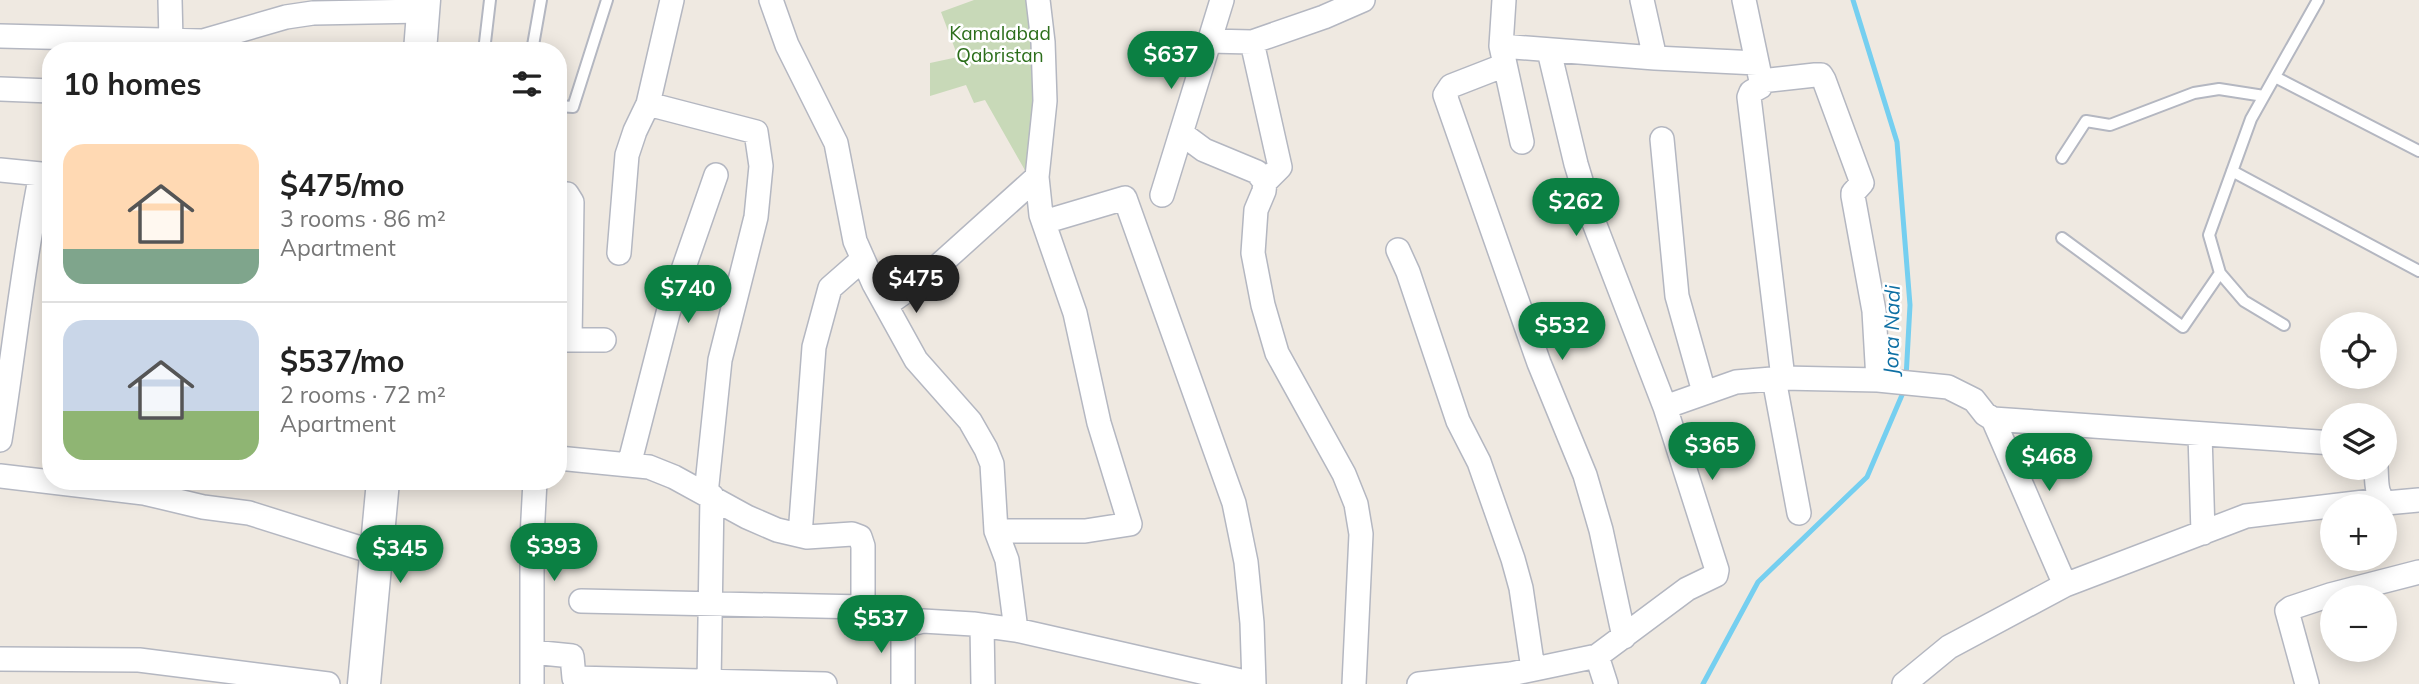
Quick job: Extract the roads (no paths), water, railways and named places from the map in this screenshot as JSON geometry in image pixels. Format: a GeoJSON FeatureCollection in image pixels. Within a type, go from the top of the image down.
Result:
{"type":"FeatureCollection","features":[{"type":"Feature","properties":{"kind":"main road"},"geometry":{"type":"LineString","coordinates":[[421,42],[424,6]]}},
{"type":"Feature","properties":{"kind":"main road"},"geometry":{"type":"LineString","coordinates":[[365,684],[382,490]]}},
{"type":"Feature","properties":{"kind":"street"},"geometry":{"type":"LineString","coordinates":[[170,0],[171,41]]}},
{"type":"Feature","properties":{"kind":"street"},"geometry":{"type":"LineString","coordinates":[[619,253],[627,155],[648,104],[672,0]]}},
{"type":"Feature","properties":{"kind":"street"},"geometry":{"type":"LineString","coordinates":[[771,0],[787,45],[836,143],[855,241],[863,259],[916,359],[970,421],[992,464],[996,531],[1007,560],[1016,630]]}},
{"type":"Feature","properties":{"kind":"street"},"geometry":{"type":"LineString","coordinates":[[996,531],[1085,531],[1130,524],[1099,423],[1075,313],[1041,215],[1037,177],[1045,101],[1038,0]]}},
{"type":"Feature","properties":{"kind":"street"},"geometry":{"type":"LineString","coordinates":[[1162,195],[1222,0]]}},
{"type":"Feature","properties":{"kind":"street"},"geometry":{"type":"LineString","coordinates":[[1209,41],[1252,42],[1363,0]]}},
{"type":"Feature","properties":{"kind":"street"},"geometry":{"type":"LineString","coordinates":[[1504,0],[1503,55],[1522,142]]}},
{"type":"Feature","properties":{"kind":"street"},"geometry":{"type":"LineString","coordinates":[[1642,0],[1655,58]]}},
{"type":"Feature","properties":{"kind":"street"},"geometry":{"type":"LineString","coordinates":[[1744,0],[1759,72],[1760,87],[1751,92],[1749,97],[1779,378],[1799,513]]}},
{"type":"Feature","properties":{"kind":"street"},"geometry":{"type":"LineString","coordinates":[[0,36],[203,41],[286,17],[424,6]]}},
{"type":"Feature","properties":{"kind":"street"},"geometry":{"type":"LineString","coordinates":[[1252,42],[1280,167],[1265,182],[1256,210],[1253,253],[1263,305],[1277,353],[1344,474],[1356,504],[1361,534],[1354,684]]}},
{"type":"Feature","properties":{"kind":"street"},"geometry":{"type":"LineString","coordinates":[[1419,684],[1519,676],[1585,661],[1624,637],[1687,589],[1716,575],[1717,570],[1665,407],[1592,220],[1549,51]]}},
{"type":"Feature","properties":{"kind":"street"},"geometry":{"type":"LineString","coordinates":[[1624,637],[1601,530],[1585,475],[1539,363],[1445,95],[1451,86],[1503,55],[1549,51],[1655,58],[1759,72],[1821,75],[1862,183],[1853,193],[1853,197],[1874,311],[1878,380]]}},
{"type":"Feature","properties":{"kind":"street"},"geometry":{"type":"LineString","coordinates":[[0,89],[42,91]]}},
{"type":"Feature","properties":{"kind":"street"},"geometry":{"type":"LineString","coordinates":[[648,104],[756,132],[761,166],[756,218],[720,360],[709,495],[709,682]]}},
{"type":"Feature","properties":{"kind":"street"},"geometry":{"type":"LineString","coordinates":[[1181,133],[1204,149],[1257,172],[1265,182]]}},
{"type":"Feature","properties":{"kind":"street"},"geometry":{"type":"LineString","coordinates":[[1662,139],[1677,296],[1704,392]]}},
{"type":"Feature","properties":{"kind":"street"},"geometry":{"type":"LineString","coordinates":[[0,170],[42,175]]}},
{"type":"Feature","properties":{"kind":"street"},"geometry":{"type":"LineString","coordinates":[[629,465],[668,313],[716,175]]}},
{"type":"Feature","properties":{"kind":"street"},"geometry":{"type":"LineString","coordinates":[[886,305],[927,276],[1037,177]]}},
{"type":"Feature","properties":{"kind":"street"},"geometry":{"type":"LineString","coordinates":[[0,440],[29,234],[42,189]]}},
{"type":"Feature","properties":{"kind":"street"},"geometry":{"type":"LineString","coordinates":[[567,194],[572,202],[567,288]]}},
{"type":"Feature","properties":{"kind":"street"},"geometry":{"type":"LineString","coordinates":[[567,459],[649,467],[777,530],[807,537],[852,534],[860,537],[863,546],[863,607],[866,623],[874,627],[902,626],[923,621],[1016,630],[1254,684],[1246,562],[1234,503],[1125,198],[1044,222]]}},
{"type":"Feature","properties":{"kind":"street"},"geometry":{"type":"LineString","coordinates":[[1398,250],[1408,272],[1458,421],[1479,462],[1513,559],[1521,588],[1519,676]]}},
{"type":"Feature","properties":{"kind":"street"},"geometry":{"type":"LineString","coordinates":[[800,535],[814,347],[830,288],[863,259]]}},
{"type":"Feature","properties":{"kind":"street"},"geometry":{"type":"LineString","coordinates":[[567,340],[604,340]]}},
{"type":"Feature","properties":{"kind":"street"},"geometry":{"type":"LineString","coordinates":[[1665,407],[1729,383],[1779,378],[1878,380],[1948,387],[1974,400],[1985,414],[1993,419],[2320,442]]}},
{"type":"Feature","properties":{"kind":"street"},"geometry":{"type":"LineString","coordinates":[[1993,419],[2065,585]]}},
{"type":"Feature","properties":{"kind":"street"},"geometry":{"type":"LineString","coordinates":[[2200,434],[2203,533]]}},
{"type":"Feature","properties":{"kind":"street"},"geometry":{"type":"LineString","coordinates":[[0,476],[42,481]]}},
{"type":"Feature","properties":{"kind":"street"},"geometry":{"type":"LineString","coordinates":[[119,490],[203,507],[250,513],[376,553]]}},
{"type":"Feature","properties":{"kind":"street"},"geometry":{"type":"LineString","coordinates":[[532,684],[535,490]]}},
{"type":"Feature","properties":{"kind":"street"},"geometry":{"type":"LineString","coordinates":[[2397,502],[2419,500]]}},
{"type":"Feature","properties":{"kind":"street"},"geometry":{"type":"LineString","coordinates":[[1904,684],[1949,647],[2065,585],[2246,516],[2320,507]]}},
{"type":"Feature","properties":{"kind":"street"},"geometry":{"type":"LineString","coordinates":[[2307,684],[2287,611],[2330,595],[2419,572]]}},
{"type":"Feature","properties":{"kind":"street"},"geometry":{"type":"LineString","coordinates":[[581,601],[863,607]]}},
{"type":"Feature","properties":{"kind":"street"},"geometry":{"type":"LineString","coordinates":[[982,625],[983,684]]}},
{"type":"Feature","properties":{"kind":"street"},"geometry":{"type":"LineString","coordinates":[[902,626],[903,684]]}},
{"type":"Feature","properties":{"kind":"street"},"geometry":{"type":"LineString","coordinates":[[532,652],[572,656],[574,678],[825,684]]}},
{"type":"Feature","properties":{"kind":"street"},"geometry":{"type":"LineString","coordinates":[[1597,656],[1606,684]]}},
{"type":"Feature","properties":{"kind":"street"},"geometry":{"type":"LineString","coordinates":[[0,659],[139,660],[328,684]]}},
{"type":"Feature","properties":{"kind":"lane"},"geometry":{"type":"LineString","coordinates":[[485,42],[490,0]]}},
{"type":"Feature","properties":{"kind":"lane"},"geometry":{"type":"LineString","coordinates":[[534,42],[541,0]]}},
{"type":"Feature","properties":{"kind":"lane"},"geometry":{"type":"LineString","coordinates":[[567,107],[573,107],[607,0]]}},
{"type":"Feature","properties":{"kind":"lane"},"geometry":{"type":"LineString","coordinates":[[2284,325],[2244,301],[2220,273],[2208,235],[2251,119],[2314,1]]}},
{"type":"Feature","properties":{"kind":"lane"},"geometry":{"type":"LineString","coordinates":[[2275,77],[2419,151]]}},
{"type":"Feature","properties":{"kind":"lane"},"geometry":{"type":"LineString","coordinates":[[2062,158],[2086,121],[2110,125],[2194,93],[2219,89],[2264,96]]}},
{"type":"Feature","properties":{"kind":"lane"},"geometry":{"type":"LineString","coordinates":[[2232,170],[2419,271]]}},
{"type":"Feature","properties":{"kind":"lane"},"geometry":{"type":"LineString","coordinates":[[2062,238],[2183,327],[2220,273]]}},
{"type":"Feature","properties":{"kind":"waterway","name":"Jora Nadi"},"geometry":{"type":"LineString","coordinates":[[1853,0],[1897,142],[1910,305],[1906,378]]}},
{"type":"Feature","properties":{"kind":"waterway","name":"Jora Nadi"},"geometry":{"type":"LineString","coordinates":[[1703,684],[1758,582],[1867,477],[1905,388]]}},
{"type":"Feature","properties":{"kind":"park label","name":"Kamalabad Qabristan"},"geometry":{"type":"Point","coordinates":[1000,44]}}]}
